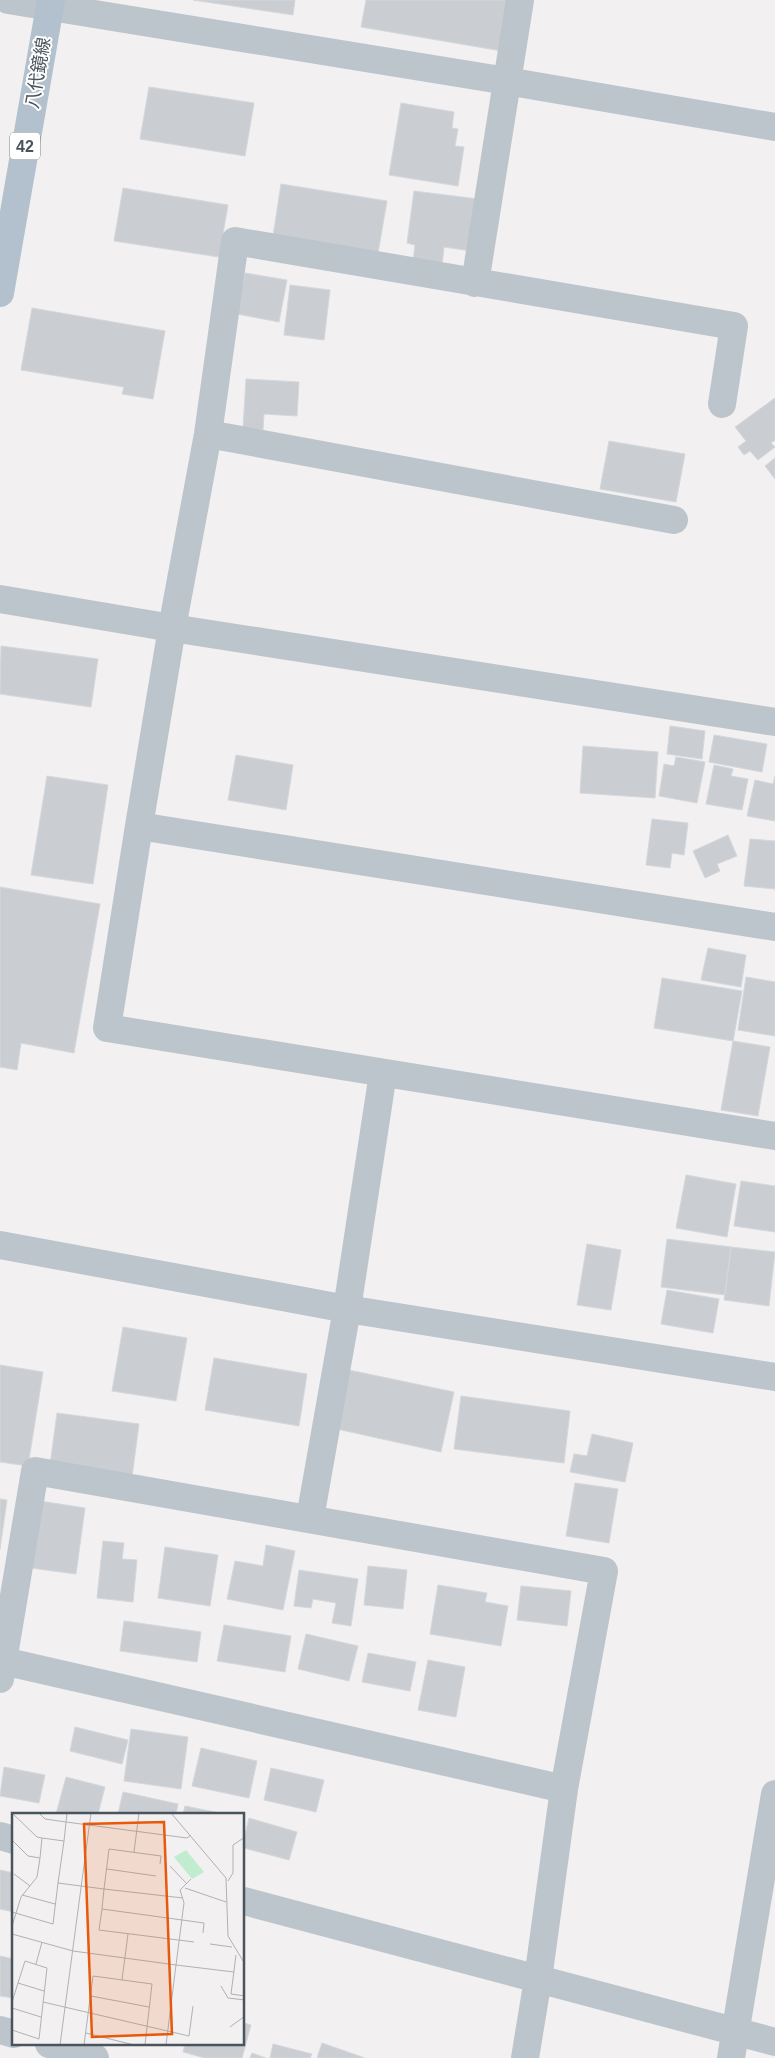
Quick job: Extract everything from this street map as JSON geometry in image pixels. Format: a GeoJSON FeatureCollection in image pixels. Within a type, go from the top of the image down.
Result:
{"type":"FeatureCollection","features":[{"type":"Feature","properties":{"kind":"main road","name":"八代鏡線"},"geometry":{"type":"LineString","coordinates":[[0,293],[50,4]]}},
{"type":"Feature","properties":{"kind":"street"},"geometry":{"type":"LineString","coordinates":[[8,0],[50,4],[775,127]]}},
{"type":"Feature","properties":{"kind":"street"},"geometry":{"type":"LineString","coordinates":[[475,283],[520,0]]}},
{"type":"Feature","properties":{"kind":"street"},"geometry":{"type":"LineString","coordinates":[[722,404],[734,326],[235,241],[208,434],[172,628],[107,1028],[775,1136]]}},
{"type":"Feature","properties":{"kind":"street"},"geometry":{"type":"LineString","coordinates":[[208,434],[674,520]]}},
{"type":"Feature","properties":{"kind":"street"},"geometry":{"type":"LineString","coordinates":[[0,599],[172,628],[775,722]]}},
{"type":"Feature","properties":{"kind":"street"},"geometry":{"type":"LineString","coordinates":[[139,826],[775,927]]}},
{"type":"Feature","properties":{"kind":"street"},"geometry":{"type":"LineString","coordinates":[[310,1518],[347,1310],[383,1072]]}},
{"type":"Feature","properties":{"kind":"street"},"geometry":{"type":"LineString","coordinates":[[0,1245],[347,1310],[775,1377]]}},
{"type":"Feature","properties":{"kind":"street"},"geometry":{"type":"LineString","coordinates":[[525,2058],[538,1979],[564,1789],[604,1571],[35,1471],[1,1670],[564,1789]]}},
{"type":"Feature","properties":{"kind":"street"},"geometry":{"type":"LineString","coordinates":[[731,2058],[775,1794]]}},
{"type":"Feature","properties":{"kind":"street"},"geometry":{"type":"LineString","coordinates":[[245,1901],[775,2042]]}},
{"type":"Feature","properties":{"kind":"street"},"geometry":{"type":"LineString","coordinates":[[56,2046],[95,2058]]}},
{"type":"Feature","properties":{"kind":"building"},"geometry":{"type":"Polygon","coordinates":[[[193,0],[295,0],[293,15],[193,0]]]}},
{"type":"Feature","properties":{"kind":"building"},"geometry":{"type":"Polygon","coordinates":[[[366,0],[511,0],[502,51],[361,27],[366,0]]]}},
{"type":"Feature","properties":{"kind":"building"},"geometry":{"type":"Polygon","coordinates":[[[149,87],[254,103],[245,156],[140,139],[149,87]]]}},
{"type":"Feature","properties":{"kind":"building"},"geometry":{"type":"Polygon","coordinates":[[[401,103],[454,112],[452,128],[458,129],[455,146],[464,147],[458,186],[389,175],[401,103]]]}},
{"type":"Feature","properties":{"kind":"building"},"geometry":{"type":"Polygon","coordinates":[[[281,184],[387,201],[378,253],[273,236],[281,184]]]}},
{"type":"Feature","properties":{"kind":"building"},"geometry":{"type":"Polygon","coordinates":[[[123,188],[228,205],[219,257],[114,241],[123,188]]]}},
{"type":"Feature","properties":{"kind":"building"},"geometry":{"type":"Polygon","coordinates":[[[414,191],[478,199],[471,251],[444,247],[442,265],[413,261],[415,245],[407,243],[414,191]]]}},
{"type":"Feature","properties":{"kind":"building"},"geometry":{"type":"Polygon","coordinates":[[[245,273],[287,280],[279,322],[237,314],[245,273]]]}},
{"type":"Feature","properties":{"kind":"building"},"geometry":{"type":"Polygon","coordinates":[[[290,285],[330,290],[324,340],[284,335],[290,285]]]}},
{"type":"Feature","properties":{"kind":"building"},"geometry":{"type":"Polygon","coordinates":[[[32,308],[165,331],[153,399],[122,394],[124,387],[21,370],[32,308]]]}},
{"type":"Feature","properties":{"kind":"building"},"geometry":{"type":"Polygon","coordinates":[[[246,379],[299,382],[297,416],[264,414],[263,430],[243,428],[246,379]]]}},
{"type":"Feature","properties":{"kind":"building"},"geometry":{"type":"Polygon","coordinates":[[[775,398],[775,440],[771,443],[775,447],[758,460],[750,451],[744,455],[738,447],[746,441],[735,427],[775,398]]]}},
{"type":"Feature","properties":{"kind":"building"},"geometry":{"type":"Polygon","coordinates":[[[609,441],[685,454],[676,502],[600,489],[609,441]]]}},
{"type":"Feature","properties":{"kind":"building"},"geometry":{"type":"Polygon","coordinates":[[[775,458],[775,479],[765,466],[775,458]]]}},
{"type":"Feature","properties":{"kind":"building"},"geometry":{"type":"Polygon","coordinates":[[[1,646],[98,659],[91,707],[0,694],[1,646]]]}},
{"type":"Feature","properties":{"kind":"building"},"geometry":{"type":"Polygon","coordinates":[[[670,726],[705,731],[702,759],[667,754],[670,726]]]}},
{"type":"Feature","properties":{"kind":"building"},"geometry":{"type":"Polygon","coordinates":[[[714,735],[767,744],[762,772],[709,762],[714,735]]]}},
{"type":"Feature","properties":{"kind":"building"},"geometry":{"type":"Polygon","coordinates":[[[583,746],[658,752],[655,798],[580,793],[583,746]]]}},
{"type":"Feature","properties":{"kind":"building"},"geometry":{"type":"Polygon","coordinates":[[[236,755],[293,765],[286,810],[228,800],[236,755]]]}},
{"type":"Feature","properties":{"kind":"building"},"geometry":{"type":"Polygon","coordinates":[[[676,757],[705,762],[697,803],[659,796],[664,764],[674,766],[676,757]]]}},
{"type":"Feature","properties":{"kind":"building"},"geometry":{"type":"Polygon","coordinates":[[[714,765],[733,769],[731,776],[748,779],[742,810],[706,804],[714,765]]]}},
{"type":"Feature","properties":{"kind":"building"},"geometry":{"type":"Polygon","coordinates":[[[47,776],[108,785],[93,884],[31,875],[47,776]]]}},
{"type":"Feature","properties":{"kind":"building"},"geometry":{"type":"Polygon","coordinates":[[[775,776],[775,821],[747,816],[755,780],[773,784],[775,776]]]}},
{"type":"Feature","properties":{"kind":"building"},"geometry":{"type":"Polygon","coordinates":[[[652,819],[688,823],[684,855],[672,853],[670,868],[646,865],[652,819]]]}},
{"type":"Feature","properties":{"kind":"building"},"geometry":{"type":"Polygon","coordinates":[[[728,835],[737,856],[717,864],[720,871],[705,878],[693,851],[728,835]]]}},
{"type":"Feature","properties":{"kind":"building"},"geometry":{"type":"Polygon","coordinates":[[[750,839],[775,841],[775,889],[744,886],[750,839]]]}},
{"type":"Feature","properties":{"kind":"building"},"geometry":{"type":"Polygon","coordinates":[[[0,887],[100,904],[74,1053],[21,1043],[17,1070],[0,1067],[0,887]]]}},
{"type":"Feature","properties":{"kind":"building"},"geometry":{"type":"Polygon","coordinates":[[[708,948],[746,955],[741,987],[701,980],[708,948]]]}},
{"type":"Feature","properties":{"kind":"building"},"geometry":{"type":"Polygon","coordinates":[[[746,977],[775,982],[775,1036],[738,1030],[746,977]]]}},
{"type":"Feature","properties":{"kind":"building"},"geometry":{"type":"Polygon","coordinates":[[[662,978],[742,991],[733,1041],[654,1028],[662,978]]]}},
{"type":"Feature","properties":{"kind":"building"},"geometry":{"type":"Polygon","coordinates":[[[733,1041],[770,1047],[758,1116],[721,1110],[733,1041]]]}},
{"type":"Feature","properties":{"kind":"building"},"geometry":{"type":"Polygon","coordinates":[[[686,1175],[736,1184],[727,1237],[676,1228],[686,1175]]]}},
{"type":"Feature","properties":{"kind":"building"},"geometry":{"type":"Polygon","coordinates":[[[741,1181],[775,1186],[775,1232],[734,1226],[741,1181]]]}},
{"type":"Feature","properties":{"kind":"building"},"geometry":{"type":"Polygon","coordinates":[[[667,1239],[731,1247],[725,1295],[661,1287],[667,1239]]]}},
{"type":"Feature","properties":{"kind":"building"},"geometry":{"type":"Polygon","coordinates":[[[587,1244],[621,1250],[611,1310],[577,1305],[587,1244]]]}},
{"type":"Feature","properties":{"kind":"building"},"geometry":{"type":"Polygon","coordinates":[[[731,1247],[775,1252],[769,1306],[724,1300],[731,1247]]]}},
{"type":"Feature","properties":{"kind":"building"},"geometry":{"type":"Polygon","coordinates":[[[667,1290],[719,1299],[713,1333],[661,1324],[667,1290]]]}},
{"type":"Feature","properties":{"kind":"building"},"geometry":{"type":"Polygon","coordinates":[[[123,1327],[187,1338],[176,1401],[112,1391],[123,1327]]]}},
{"type":"Feature","properties":{"kind":"building"},"geometry":{"type":"Polygon","coordinates":[[[214,1358],[307,1374],[299,1426],[205,1410],[214,1358]]]}},
{"type":"Feature","properties":{"kind":"building"},"geometry":{"type":"Polygon","coordinates":[[[0,1365],[43,1372],[28,1466],[0,1462],[0,1365]]]}},
{"type":"Feature","properties":{"kind":"building"},"geometry":{"type":"Polygon","coordinates":[[[349,1370],[454,1392],[441,1452],[337,1429],[349,1370]]]}},
{"type":"Feature","properties":{"kind":"building"},"geometry":{"type":"Polygon","coordinates":[[[461,1396],[570,1411],[564,1463],[454,1449],[461,1396]]]}},
{"type":"Feature","properties":{"kind":"building"},"geometry":{"type":"Polygon","coordinates":[[[57,1413],[139,1424],[132,1477],[50,1465],[57,1413]]]}},
{"type":"Feature","properties":{"kind":"building"},"geometry":{"type":"Polygon","coordinates":[[[592,1434],[633,1443],[625,1482],[570,1472],[574,1454],[587,1456],[592,1434]]]}},
{"type":"Feature","properties":{"kind":"building"},"geometry":{"type":"Polygon","coordinates":[[[575,1483],[618,1489],[609,1543],[566,1536],[575,1483]]]}},
{"type":"Feature","properties":{"kind":"building"},"geometry":{"type":"Polygon","coordinates":[[[0,1499],[7,1500],[0,1549],[0,1499]]]}},
{"type":"Feature","properties":{"kind":"building"},"geometry":{"type":"Polygon","coordinates":[[[40,1501],[85,1508],[76,1574],[31,1568],[40,1501]]]}},
{"type":"Feature","properties":{"kind":"building"},"geometry":{"type":"Polygon","coordinates":[[[103,1541],[124,1543],[122,1559],[137,1560],[133,1602],[97,1598],[103,1541]]]}},
{"type":"Feature","properties":{"kind":"building"},"geometry":{"type":"Polygon","coordinates":[[[266,1545],[295,1551],[283,1610],[227,1599],[235,1561],[263,1566],[266,1545]]]}},
{"type":"Feature","properties":{"kind":"building"},"geometry":{"type":"Polygon","coordinates":[[[165,1547],[218,1555],[210,1606],[158,1598],[165,1547]]]}},
{"type":"Feature","properties":{"kind":"building"},"geometry":{"type":"Polygon","coordinates":[[[368,1566],[407,1570],[403,1609],[364,1605],[368,1566]]]}},
{"type":"Feature","properties":{"kind":"building"},"geometry":{"type":"Polygon","coordinates":[[[299,1570],[358,1579],[351,1626],[332,1623],[336,1603],[313,1599],[311,1608],[294,1606],[299,1570]]]}},
{"type":"Feature","properties":{"kind":"building"},"geometry":{"type":"Polygon","coordinates":[[[438,1585],[487,1593],[485,1602],[508,1606],[501,1646],[430,1634],[438,1585]]]}},
{"type":"Feature","properties":{"kind":"building"},"geometry":{"type":"Polygon","coordinates":[[[521,1586],[571,1591],[567,1626],[517,1620],[521,1586]]]}},
{"type":"Feature","properties":{"kind":"building"},"geometry":{"type":"Polygon","coordinates":[[[124,1621],[201,1632],[197,1662],[120,1651],[124,1621]]]}},
{"type":"Feature","properties":{"kind":"building"},"geometry":{"type":"Polygon","coordinates":[[[224,1625],[291,1636],[285,1672],[217,1661],[224,1625]]]}},
{"type":"Feature","properties":{"kind":"building"},"geometry":{"type":"Polygon","coordinates":[[[306,1634],[358,1646],[349,1681],[298,1669],[306,1634]]]}},
{"type":"Feature","properties":{"kind":"building"},"geometry":{"type":"Polygon","coordinates":[[[368,1653],[416,1662],[410,1691],[362,1682],[368,1653]]]}},
{"type":"Feature","properties":{"kind":"building"},"geometry":{"type":"Polygon","coordinates":[[[428,1660],[465,1667],[456,1717],[418,1710],[428,1660]]]}},
{"type":"Feature","properties":{"kind":"building"},"geometry":{"type":"Polygon","coordinates":[[[75,1727],[128,1740],[122,1764],[70,1751],[75,1727]]]}},
{"type":"Feature","properties":{"kind":"building"},"geometry":{"type":"Polygon","coordinates":[[[131,1729],[188,1737],[181,1789],[124,1781],[131,1729]]]}},
{"type":"Feature","properties":{"kind":"building"},"geometry":{"type":"Polygon","coordinates":[[[201,1748],[257,1761],[249,1798],[192,1786],[201,1748]]]}},
{"type":"Feature","properties":{"kind":"building"},"geometry":{"type":"Polygon","coordinates":[[[4,1767],[45,1775],[39,1803],[0,1796],[4,1767]]]}},
{"type":"Feature","properties":{"kind":"building"},"geometry":{"type":"Polygon","coordinates":[[[271,1768],[324,1780],[316,1812],[264,1800],[271,1768]]]}},
{"type":"Feature","properties":{"kind":"building"},"geometry":{"type":"Polygon","coordinates":[[[66,1777],[105,1787],[98,1813],[56,1813],[66,1777]]]}},
{"type":"Feature","properties":{"kind":"building"},"geometry":{"type":"Polygon","coordinates":[[[123,1792],[178,1804],[176,1813],[118,1813],[123,1792]]]}},
{"type":"Feature","properties":{"kind":"building"},"geometry":{"type":"Polygon","coordinates":[[[185,1806],[220,1813],[183,1813],[185,1806]]]}},
{"type":"Feature","properties":{"kind":"building"},"geometry":{"type":"Polygon","coordinates":[[[249,1818],[297,1832],[289,1860],[245,1848],[245,1834],[249,1818]]]}},
{"type":"Feature","properties":{"kind":"building"},"geometry":{"type":"Polygon","coordinates":[[[0,1870],[12,1873],[12,1912],[0,1909],[0,1870]]]}},
{"type":"Feature","properties":{"kind":"building"},"geometry":{"type":"Polygon","coordinates":[[[0,1956],[12,1959],[12,1998],[0,1996],[0,1956]]]}},
{"type":"Feature","properties":{"kind":"building"},"geometry":{"type":"Polygon","coordinates":[[[245,2023],[251,2025],[242,2058],[205,2058],[183,2052],[184,2046],[245,2046],[245,2023]]]}},
{"type":"Feature","properties":{"kind":"building"},"geometry":{"type":"Polygon","coordinates":[[[322,2043],[365,2058],[317,2058],[322,2043]]]}},
{"type":"Feature","properties":{"kind":"building"},"geometry":{"type":"Polygon","coordinates":[[[273,2044],[312,2054],[310,2058],[270,2058],[273,2044]]]}},
{"type":"Feature","properties":{"kind":"building"},"geometry":{"type":"Polygon","coordinates":[[[252,2053],[266,2058],[250,2058],[252,2053]]]}}]}
